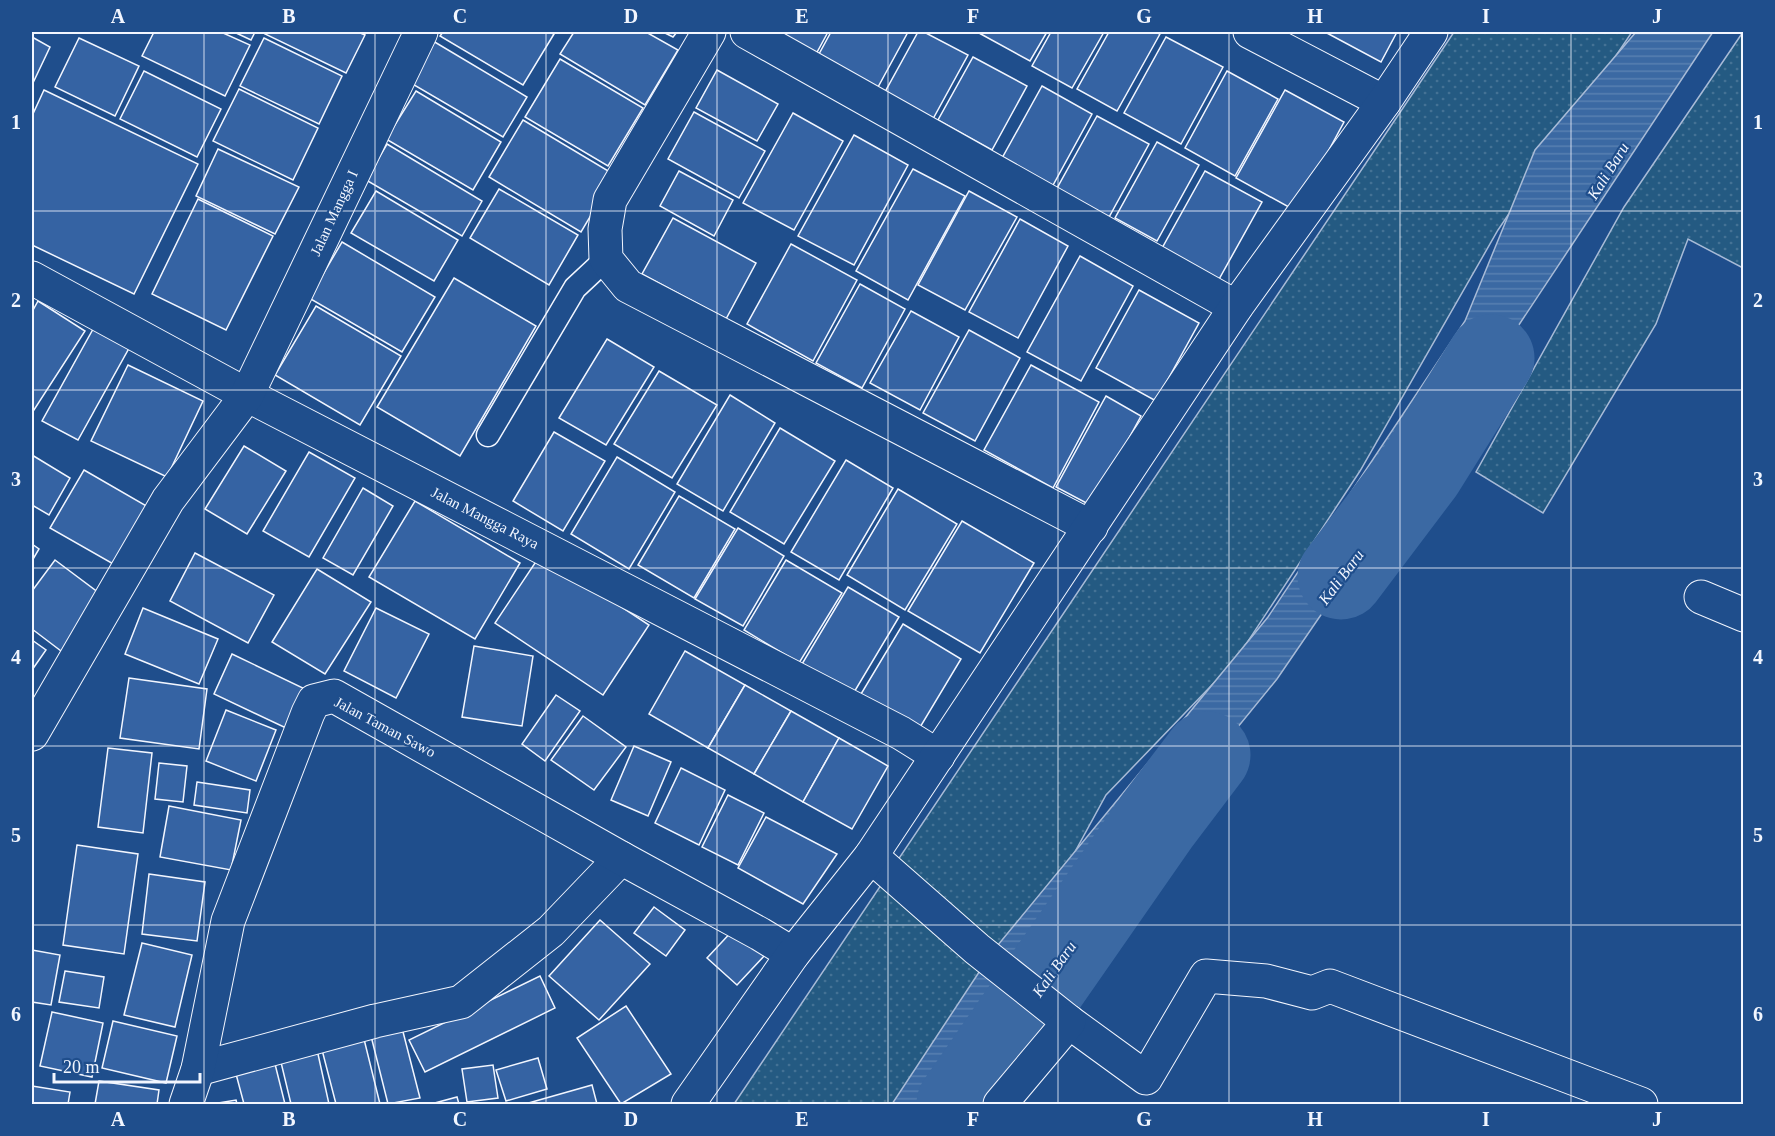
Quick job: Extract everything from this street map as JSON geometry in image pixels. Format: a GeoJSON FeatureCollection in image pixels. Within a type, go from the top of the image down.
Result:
{"type":"FeatureCollection","features":[{"type":"Feature","properties":{"kind":"street","name":"Jalan Mangga I"},"geometry":{"type":"LineString","coordinates":[[32,734],[168,500],[248,395],[421,32]]}},
{"type":"Feature","properties":{"kind":"street"},"geometry":{"type":"LineString","coordinates":[[709,32],[610,200],[606,229],[606,259],[628,286],[1091,527]]}},
{"type":"Feature","properties":{"kind":"street"},"geometry":{"type":"LineString","coordinates":[[747,32],[1236,307]]}},
{"type":"Feature","properties":{"kind":"street"},"geometry":{"type":"LineString","coordinates":[[1250,32],[1384,102]]}},
{"type":"Feature","properties":{"kind":"street"},"geometry":{"type":"LineString","coordinates":[[688,1104],[793,954],[871,856],[1236,307],[1384,102],[1431,32]]}},
{"type":"Feature","properties":{"kind":"street","name":"Jalan Mangga Raya"},"geometry":{"type":"LineString","coordinates":[[32,278],[248,395],[901,733],[939,756]]}},
{"type":"Feature","properties":{"kind":"street"},"geometry":{"type":"LineString","coordinates":[[1701,597],[1743,615]]}},
{"type":"Feature","properties":{"kind":"street","name":"Jalan Taman Sawo"},"geometry":{"type":"LineString","coordinates":[[186,1104],[198,1069],[228,921],[314,700],[334,696],[793,954]]}},
{"type":"Feature","properties":{"kind":"street"},"geometry":{"type":"LineString","coordinates":[[871,856],[977,949],[1069,1022],[1146,1078],[1206,976],[1266,981],[1312,993],[1330,986],[1641,1104]]}},
{"type":"Feature","properties":{"kind":"street"},"geometry":{"type":"LineString","coordinates":[[198,1069],[375,1021],[461,1002],[551,932],[621,858]]}},
{"type":"Feature","properties":{"kind":"street"},"geometry":{"type":"LineString","coordinates":[[1000,1104],[1069,1022]]}},
{"type":"Feature","properties":{"kind":"lane"},"geometry":{"type":"LineString","coordinates":[[488,435],[575,288],[606,259]]}},
{"type":"Feature","properties":{"kind":"shaded area"},"geometry":{"type":"Polygon","coordinates":[[[1454,32],[1632,32],[1498,230],[1360,471],[1235,661],[1106,795],[1071,859],[901,1104],[734,1104],[1454,32]]]}},
{"type":"Feature","properties":{"kind":"shaded area"},"geometry":{"type":"Polygon","coordinates":[[[1743,32],[1743,268],[1688,239],[1656,324],[1543,513],[1476,472],[1624,207],[1743,32]]]}},
{"type":"Feature","properties":{"kind":"water"},"geometry":{"type":"Polygon","coordinates":[[[1636,32],[1713,32],[1497,358],[1277,679],[1060,945],[963,1104],[892,1104],[993,951],[1268,617],[1465,321],[1535,150],[1636,32]]]}},
{"type":"Feature","properties":{"kind":"building"},"geometry":{"type":"Polygon","coordinates":[[[154,32],[221,32],[250,45],[225,96],[142,56],[154,32]]]}},
{"type":"Feature","properties":{"kind":"building"},"geometry":{"type":"Polygon","coordinates":[[[234,32],[255,32],[251,40],[234,32]]]}},
{"type":"Feature","properties":{"kind":"building"},"geometry":{"type":"Polygon","coordinates":[[[266,32],[358,32],[365,35],[346,73],[265,34],[266,32]]]}},
{"type":"Feature","properties":{"kind":"building"},"geometry":{"type":"Polygon","coordinates":[[[443,32],[549,32],[554,34],[523,85],[440,36],[443,32]]]}},
{"type":"Feature","properties":{"kind":"building"},"geometry":{"type":"Polygon","coordinates":[[[574,32],[646,32],[678,50],[645,105],[560,54],[574,32]]]}},
{"type":"Feature","properties":{"kind":"building"},"geometry":{"type":"Polygon","coordinates":[[[663,32],[677,32],[673,37],[663,32]]]}},
{"type":"Feature","properties":{"kind":"building"},"geometry":{"type":"Polygon","coordinates":[[[750,32],[828,32],[810,65],[750,32]]]}},
{"type":"Feature","properties":{"kind":"building"},"geometry":{"type":"Polygon","coordinates":[[[831,32],[908,32],[872,98],[813,65],[831,32]]]}},
{"type":"Feature","properties":{"kind":"building"},"geometry":{"type":"Polygon","coordinates":[[[918,32],[924,32],[968,55],[928,128],[880,101],[918,32]]]}},
{"type":"Feature","properties":{"kind":"building"},"geometry":{"type":"Polygon","coordinates":[[[980,32],[1047,32],[1030,61],[980,32]]]}},
{"type":"Feature","properties":{"kind":"building"},"geometry":{"type":"Polygon","coordinates":[[[1051,32],[1104,32],[1072,88],[1032,66],[1051,32]]]}},
{"type":"Feature","properties":{"kind":"building"},"geometry":{"type":"Polygon","coordinates":[[[1109,32],[1155,32],[1160,34],[1117,111],[1077,89],[1109,32]]]}},
{"type":"Feature","properties":{"kind":"building"},"geometry":{"type":"Polygon","coordinates":[[[1325,32],[1397,32],[1381,62],[1325,32]]]}},
{"type":"Feature","properties":{"kind":"building"},"geometry":{"type":"Polygon","coordinates":[[[32,37],[50,47],[32,85],[32,37]]]}},
{"type":"Feature","properties":{"kind":"building"},"geometry":{"type":"Polygon","coordinates":[[[1166,37],[1223,67],[1181,144],[1124,113],[1166,37]]]}},
{"type":"Feature","properties":{"kind":"building"},"geometry":{"type":"Polygon","coordinates":[[[79,38],[139,66],[115,116],[55,87],[79,38]]]}},
{"type":"Feature","properties":{"kind":"building"},"geometry":{"type":"Polygon","coordinates":[[[264,38],[342,76],[319,124],[240,86],[264,38]]]}},
{"type":"Feature","properties":{"kind":"building"},"geometry":{"type":"Polygon","coordinates":[[[433,41],[527,97],[503,137],[409,82],[433,41]]]}},
{"type":"Feature","properties":{"kind":"building"},"geometry":{"type":"Polygon","coordinates":[[[973,57],[1027,86],[992,150],[938,120],[973,57]]]}},
{"type":"Feature","properties":{"kind":"building"},"geometry":{"type":"Polygon","coordinates":[[[560,59],[643,108],[608,166],[525,117],[560,59]]]}},
{"type":"Feature","properties":{"kind":"building"},"geometry":{"type":"Polygon","coordinates":[[[717,70],[778,104],[757,141],[696,108],[717,70]]]}},
{"type":"Feature","properties":{"kind":"building"},"geometry":{"type":"Polygon","coordinates":[[[144,71],[221,109],[197,157],[120,119],[144,71]]]}},
{"type":"Feature","properties":{"kind":"building"},"geometry":{"type":"Polygon","coordinates":[[[1227,71],[1278,99],[1235,176],[1185,148],[1227,71]]]}},
{"type":"Feature","properties":{"kind":"building"},"geometry":{"type":"Polygon","coordinates":[[[1042,86],[1092,114],[1052,187],[1001,160],[1042,86]]]}},
{"type":"Feature","properties":{"kind":"building"},"geometry":{"type":"Polygon","coordinates":[[[239,89],[318,128],[293,180],[213,141],[239,89]]]}},
{"type":"Feature","properties":{"kind":"building"},"geometry":{"type":"Polygon","coordinates":[[[44,90],[198,164],[134,294],[32,245],[32,116],[44,90]]]}},
{"type":"Feature","properties":{"kind":"building"},"geometry":{"type":"Polygon","coordinates":[[[1285,90],[1344,122],[1296,211],[1236,178],[1285,90]]]}},
{"type":"Feature","properties":{"kind":"building"},"geometry":{"type":"Polygon","coordinates":[[[416,91],[501,142],[473,190],[386,139],[416,91]]]}},
{"type":"Feature","properties":{"kind":"building"},"geometry":{"type":"Polygon","coordinates":[[[694,112],[765,151],[739,198],[668,159],[694,112]]]}},
{"type":"Feature","properties":{"kind":"building"},"geometry":{"type":"Polygon","coordinates":[[[793,113],[843,141],[794,230],[743,203],[793,113]]]}},
{"type":"Feature","properties":{"kind":"building"},"geometry":{"type":"Polygon","coordinates":[[[1097,116],[1149,144],[1108,219],[1056,190],[1097,116]]]}},
{"type":"Feature","properties":{"kind":"building"},"geometry":{"type":"Polygon","coordinates":[[[523,120],[615,175],[581,232],[489,177],[523,120]]]}},
{"type":"Feature","properties":{"kind":"building"},"geometry":{"type":"Polygon","coordinates":[[[854,135],[908,165],[854,265],[798,236],[854,135]]]}},
{"type":"Feature","properties":{"kind":"building"},"geometry":{"type":"Polygon","coordinates":[[[1157,142],[1199,165],[1157,241],[1115,218],[1157,142]]]}},
{"type":"Feature","properties":{"kind":"building"},"geometry":{"type":"Polygon","coordinates":[[[387,144],[482,201],[462,236],[366,180],[387,144]]]}},
{"type":"Feature","properties":{"kind":"building"},"geometry":{"type":"Polygon","coordinates":[[[218,149],[299,187],[275,234],[196,196],[218,149]]]}},
{"type":"Feature","properties":{"kind":"building"},"geometry":{"type":"Polygon","coordinates":[[[913,169],[965,196],[908,300],[856,271],[913,169]]]}},
{"type":"Feature","properties":{"kind":"building"},"geometry":{"type":"Polygon","coordinates":[[[679,171],[733,200],[714,236],[660,206],[679,171]]]}},
{"type":"Feature","properties":{"kind":"building"},"geometry":{"type":"Polygon","coordinates":[[[1205,171],[1262,202],[1218,281],[1161,250],[1205,171]]]}},
{"type":"Feature","properties":{"kind":"building"},"geometry":{"type":"Polygon","coordinates":[[[499,189],[578,235],[549,285],[470,238],[499,189]]]}},
{"type":"Feature","properties":{"kind":"building"},"geometry":{"type":"Polygon","coordinates":[[[376,191],[458,240],[434,281],[351,233],[376,191]]]}},
{"type":"Feature","properties":{"kind":"building"},"geometry":{"type":"Polygon","coordinates":[[[969,191],[1017,217],[965,310],[918,285],[969,191]]]}},
{"type":"Feature","properties":{"kind":"building"},"geometry":{"type":"Polygon","coordinates":[[[198,199],[273,236],[226,330],[152,294],[198,199]]]}},
{"type":"Feature","properties":{"kind":"building"},"geometry":{"type":"Polygon","coordinates":[[[673,218],[756,263],[726,319],[642,274],[673,218]]]}},
{"type":"Feature","properties":{"kind":"building"},"geometry":{"type":"Polygon","coordinates":[[[1020,219],[1068,246],[1018,338],[969,312],[1020,219]]]}},
{"type":"Feature","properties":{"kind":"building"},"geometry":{"type":"Polygon","coordinates":[[[342,242],[435,297],[402,352],[309,298],[342,242]]]}},
{"type":"Feature","properties":{"kind":"building"},"geometry":{"type":"Polygon","coordinates":[[[791,244],[857,280],[813,361],[747,324],[791,244]]]}},
{"type":"Feature","properties":{"kind":"building"},"geometry":{"type":"Polygon","coordinates":[[[1080,256],[1133,286],[1081,381],[1027,352],[1080,256]]]}},
{"type":"Feature","properties":{"kind":"building"},"geometry":{"type":"Polygon","coordinates":[[[454,278],[536,326],[460,456],[377,407],[454,278]]]}},
{"type":"Feature","properties":{"kind":"building"},"geometry":{"type":"Polygon","coordinates":[[[860,284],[905,309],[862,388],[816,363],[860,284]]]}},
{"type":"Feature","properties":{"kind":"building"},"geometry":{"type":"Polygon","coordinates":[[[1139,290],[1199,323],[1156,401],[1096,368],[1139,290]]]}},
{"type":"Feature","properties":{"kind":"building"},"geometry":{"type":"Polygon","coordinates":[[[38,301],[85,331],[32,413],[32,312],[38,301]]]}},
{"type":"Feature","properties":{"kind":"building"},"geometry":{"type":"Polygon","coordinates":[[[316,306],[401,356],[360,425],[275,375],[316,306]]]}},
{"type":"Feature","properties":{"kind":"building"},"geometry":{"type":"Polygon","coordinates":[[[911,311],[959,337],[920,410],[870,383],[911,311]]]}},
{"type":"Feature","properties":{"kind":"building"},"geometry":{"type":"Polygon","coordinates":[[[97,322],[133,341],[78,440],[42,421],[97,322]]]}},
{"type":"Feature","properties":{"kind":"building"},"geometry":{"type":"Polygon","coordinates":[[[969,330],[1020,358],[975,441],[923,413],[969,330]]]}},
{"type":"Feature","properties":{"kind":"building"},"geometry":{"type":"Polygon","coordinates":[[[607,339],[654,367],[606,445],[559,418],[607,339]]]}},
{"type":"Feature","properties":{"kind":"building"},"geometry":{"type":"Polygon","coordinates":[[[128,365],[203,401],[167,477],[91,441],[128,365]]]}},
{"type":"Feature","properties":{"kind":"building"},"geometry":{"type":"Polygon","coordinates":[[[1031,365],[1099,402],[1053,488],[984,450],[1031,365]]]}},
{"type":"Feature","properties":{"kind":"building"},"geometry":{"type":"Polygon","coordinates":[[[659,371],[717,405],[672,478],[614,444],[659,371]]]}},
{"type":"Feature","properties":{"kind":"building"},"geometry":{"type":"Polygon","coordinates":[[[730,395],[775,423],[723,511],[677,484],[730,395]]]}},
{"type":"Feature","properties":{"kind":"building"},"geometry":{"type":"Polygon","coordinates":[[[1106,396],[1141,416],[1092,506],[1056,487],[1106,396]]]}},
{"type":"Feature","properties":{"kind":"building"},"geometry":{"type":"Polygon","coordinates":[[[780,428],[835,461],[784,544],[730,512],[780,428]]]}},
{"type":"Feature","properties":{"kind":"building"},"geometry":{"type":"Polygon","coordinates":[[[554,432],[605,461],[563,531],[513,501],[554,432]]]}},
{"type":"Feature","properties":{"kind":"building"},"geometry":{"type":"Polygon","coordinates":[[[244,446],[286,471],[247,534],[205,509],[244,446]]]}},
{"type":"Feature","properties":{"kind":"building"},"geometry":{"type":"Polygon","coordinates":[[[309,452],[355,478],[309,557],[263,531],[309,452]]]}},
{"type":"Feature","properties":{"kind":"building"},"geometry":{"type":"Polygon","coordinates":[[[32,455],[70,478],[49,515],[32,505],[32,455]]]}},
{"type":"Feature","properties":{"kind":"building"},"geometry":{"type":"Polygon","coordinates":[[[617,457],[675,492],[629,569],[571,534],[617,457]]]}},
{"type":"Feature","properties":{"kind":"building"},"geometry":{"type":"Polygon","coordinates":[[[846,460],[893,488],[839,580],[791,552],[846,460]]]}},
{"type":"Feature","properties":{"kind":"building"},"geometry":{"type":"Polygon","coordinates":[[[84,470],[155,511],[122,569],[50,528],[84,470]]]}},
{"type":"Feature","properties":{"kind":"building"},"geometry":{"type":"Polygon","coordinates":[[[363,488],[393,506],[353,575],[323,558],[363,488]]]}},
{"type":"Feature","properties":{"kind":"building"},"geometry":{"type":"Polygon","coordinates":[[[898,489],[957,524],[905,610],[847,575],[898,489]]]}},
{"type":"Feature","properties":{"kind":"building"},"geometry":{"type":"Polygon","coordinates":[[[679,496],[735,529],[694,598],[638,565],[679,496]]]}},
{"type":"Feature","properties":{"kind":"building"},"geometry":{"type":"Polygon","coordinates":[[[415,501],[520,563],[475,639],[369,577],[415,501]]]}},
{"type":"Feature","properties":{"kind":"building"},"geometry":{"type":"Polygon","coordinates":[[[962,521],[1034,563],[980,653],[908,611],[962,521]]]}},
{"type":"Feature","properties":{"kind":"building"},"geometry":{"type":"Polygon","coordinates":[[[738,528],[784,556],[743,626],[695,599],[738,528]]]}},
{"type":"Feature","properties":{"kind":"building"},"geometry":{"type":"Polygon","coordinates":[[[32,544],[39,549],[32,561],[32,544]]]}},
{"type":"Feature","properties":{"kind":"building"},"geometry":{"type":"Polygon","coordinates":[[[195,553],[274,595],[248,643],[170,601],[195,553]]]}},
{"type":"Feature","properties":{"kind":"building"},"geometry":{"type":"Polygon","coordinates":[[[541,554],[649,625],[603,695],[495,623],[541,554]]]}},
{"type":"Feature","properties":{"kind":"building"},"geometry":{"type":"Polygon","coordinates":[[[55,560],[107,599],[65,654],[32,629],[32,591],[55,560]]]}},
{"type":"Feature","properties":{"kind":"building"},"geometry":{"type":"Polygon","coordinates":[[[786,560],[842,593],[799,663],[744,630],[786,560]]]}},
{"type":"Feature","properties":{"kind":"building"},"geometry":{"type":"Polygon","coordinates":[[[317,569],[371,602],[325,674],[272,642],[317,569]]]}},
{"type":"Feature","properties":{"kind":"building"},"geometry":{"type":"Polygon","coordinates":[[[848,587],[899,617],[853,694],[802,664],[848,587]]]}},
{"type":"Feature","properties":{"kind":"building"},"geometry":{"type":"Polygon","coordinates":[[[143,608],[218,639],[199,684],[125,654],[143,608]]]}},
{"type":"Feature","properties":{"kind":"building"},"geometry":{"type":"Polygon","coordinates":[[[376,608],[429,634],[396,698],[344,671],[376,608]]]}},
{"type":"Feature","properties":{"kind":"building"},"geometry":{"type":"Polygon","coordinates":[[[903,624],[961,659],[916,734],[858,699],[903,624]]]}},
{"type":"Feature","properties":{"kind":"building"},"geometry":{"type":"Polygon","coordinates":[[[32,640],[46,650],[32,670],[32,640]]]}},
{"type":"Feature","properties":{"kind":"building"},"geometry":{"type":"Polygon","coordinates":[[[474,646],[533,656],[522,726],[462,717],[474,646]]]}},
{"type":"Feature","properties":{"kind":"building"},"geometry":{"type":"Polygon","coordinates":[[[685,651],[745,685],[708,748],[649,714],[685,651]]]}},
{"type":"Feature","properties":{"kind":"building"},"geometry":{"type":"Polygon","coordinates":[[[232,654],[305,689],[286,728],[214,694],[232,654]]]}},
{"type":"Feature","properties":{"kind":"building"},"geometry":{"type":"Polygon","coordinates":[[[129,678],[207,689],[199,749],[120,738],[129,678]]]}},
{"type":"Feature","properties":{"kind":"building"},"geometry":{"type":"Polygon","coordinates":[[[745,685],[791,711],[754,774],[708,748],[745,685]]]}},
{"type":"Feature","properties":{"kind":"building"},"geometry":{"type":"Polygon","coordinates":[[[556,695],[580,711],[545,761],[522,744],[556,695]]]}},
{"type":"Feature","properties":{"kind":"building"},"geometry":{"type":"Polygon","coordinates":[[[226,710],[276,730],[256,781],[206,761],[226,710]]]}},
{"type":"Feature","properties":{"kind":"building"},"geometry":{"type":"Polygon","coordinates":[[[791,711],[839,738],[803,802],[754,774],[791,711]]]}},
{"type":"Feature","properties":{"kind":"building"},"geometry":{"type":"Polygon","coordinates":[[[583,716],[626,747],[594,790],[551,760],[583,716]]]}},
{"type":"Feature","properties":{"kind":"building"},"geometry":{"type":"Polygon","coordinates":[[[839,738],[888,766],[852,829],[803,802],[839,738]]]}},
{"type":"Feature","properties":{"kind":"building"},"geometry":{"type":"Polygon","coordinates":[[[634,746],[671,762],[648,816],[611,800],[634,746]]]}},
{"type":"Feature","properties":{"kind":"building"},"geometry":{"type":"Polygon","coordinates":[[[108,748],[152,753],[143,833],[98,827],[108,748]]]}},
{"type":"Feature","properties":{"kind":"building"},"geometry":{"type":"Polygon","coordinates":[[[159,763],[187,766],[183,802],[155,799],[159,763]]]}},
{"type":"Feature","properties":{"kind":"building"},"geometry":{"type":"Polygon","coordinates":[[[681,768],[725,790],[699,845],[655,823],[681,768]]]}},
{"type":"Feature","properties":{"kind":"building"},"geometry":{"type":"Polygon","coordinates":[[[197,782],[250,790],[247,813],[194,805],[197,782]]]}},
{"type":"Feature","properties":{"kind":"building"},"geometry":{"type":"Polygon","coordinates":[[[728,795],[764,813],[738,865],[702,847],[728,795]]]}},
{"type":"Feature","properties":{"kind":"building"},"geometry":{"type":"Polygon","coordinates":[[[169,806],[241,820],[231,870],[160,857],[169,806]]]}},
{"type":"Feature","properties":{"kind":"building"},"geometry":{"type":"Polygon","coordinates":[[[766,817],[837,854],[803,904],[738,868],[766,817]]]}},
{"type":"Feature","properties":{"kind":"building"},"geometry":{"type":"Polygon","coordinates":[[[77,845],[138,854],[124,954],[63,945],[77,845]]]}},
{"type":"Feature","properties":{"kind":"building"},"geometry":{"type":"Polygon","coordinates":[[[149,874],[205,882],[197,941],[142,934],[149,874]]]}},
{"type":"Feature","properties":{"kind":"building"},"geometry":{"type":"Polygon","coordinates":[[[654,907],[685,930],[666,956],[634,933],[654,907]]]}},
{"type":"Feature","properties":{"kind":"building"},"geometry":{"type":"Polygon","coordinates":[[[600,920],[650,964],[599,1020],[549,976],[600,920]]]}},
{"type":"Feature","properties":{"kind":"building"},"geometry":{"type":"Polygon","coordinates":[[[735,928],[765,955],[737,985],[707,958],[735,928]]]}},
{"type":"Feature","properties":{"kind":"building"},"geometry":{"type":"Polygon","coordinates":[[[142,943],[192,955],[175,1027],[124,1015],[142,943]]]}},
{"type":"Feature","properties":{"kind":"building"},"geometry":{"type":"Polygon","coordinates":[[[32,950],[60,955],[51,1005],[32,1002],[32,950]]]}},
{"type":"Feature","properties":{"kind":"building"},"geometry":{"type":"Polygon","coordinates":[[[65,971],[104,977],[99,1008],[59,1002],[65,971]]]}},
{"type":"Feature","properties":{"kind":"building"},"geometry":{"type":"Polygon","coordinates":[[[540,976],[555,1008],[425,1072],[409,1040],[540,976]]]}},
{"type":"Feature","properties":{"kind":"building"},"geometry":{"type":"Polygon","coordinates":[[[626,1006],[671,1074],[621,1104],[577,1038],[626,1006]]]}},
{"type":"Feature","properties":{"kind":"building"},"geometry":{"type":"Polygon","coordinates":[[[52,1012],[103,1023],[92,1077],[40,1066],[52,1012]]]}},
{"type":"Feature","properties":{"kind":"building"},"geometry":{"type":"Polygon","coordinates":[[[113,1021],[177,1036],[166,1083],[102,1068],[113,1021]]]}},
{"type":"Feature","properties":{"kind":"building"},"geometry":{"type":"Polygon","coordinates":[[[401,1024],[420,1098],[388,1104],[370,1032],[401,1024]]]}},
{"type":"Feature","properties":{"kind":"building"},"geometry":{"type":"Polygon","coordinates":[[[363,1035],[380,1104],[336,1104],[321,1046],[363,1035]]]}},
{"type":"Feature","properties":{"kind":"building"},"geometry":{"type":"Polygon","coordinates":[[[316,1045],[329,1104],[291,1104],[279,1054],[316,1045]]]}},
{"type":"Feature","properties":{"kind":"building"},"geometry":{"type":"Polygon","coordinates":[[[538,1058],[547,1089],[506,1101],[496,1070],[538,1058]]]}},
{"type":"Feature","properties":{"kind":"building"},"geometry":{"type":"Polygon","coordinates":[[[275,1064],[285,1104],[244,1104],[236,1074],[275,1064]]]}},
{"type":"Feature","properties":{"kind":"building"},"geometry":{"type":"Polygon","coordinates":[[[493,1065],[498,1098],[467,1102],[462,1069],[493,1065]]]}},
{"type":"Feature","properties":{"kind":"building"},"geometry":{"type":"Polygon","coordinates":[[[99,1081],[159,1090],[157,1104],[95,1104],[99,1081]]]}},
{"type":"Feature","properties":{"kind":"building"},"geometry":{"type":"Polygon","coordinates":[[[592,1085],[597,1104],[525,1104],[592,1085]]]}},
{"type":"Feature","properties":{"kind":"building"},"geometry":{"type":"Polygon","coordinates":[[[32,1086],[70,1092],[68,1104],[32,1104],[32,1086]]]}},
{"type":"Feature","properties":{"kind":"building"},"geometry":{"type":"Polygon","coordinates":[[[457,1097],[459,1104],[431,1104],[457,1097]]]}},
{"type":"Feature","properties":{"kind":"building"},"geometry":{"type":"Polygon","coordinates":[[[236,1100],[237,1104],[212,1104],[236,1100]]]}},
{"type":"Feature","properties":{"kind":"waterway","name":"Kali Baru"},"geometry":{"type":"LineString","coordinates":[[1341,576],[1421,470],[1491,358]]}},
{"type":"Feature","properties":{"kind":"waterway","name":"Kali Baru"},"geometry":{"type":"LineString","coordinates":[[960,1104],[1157,821],[1207,755]]}}]}
